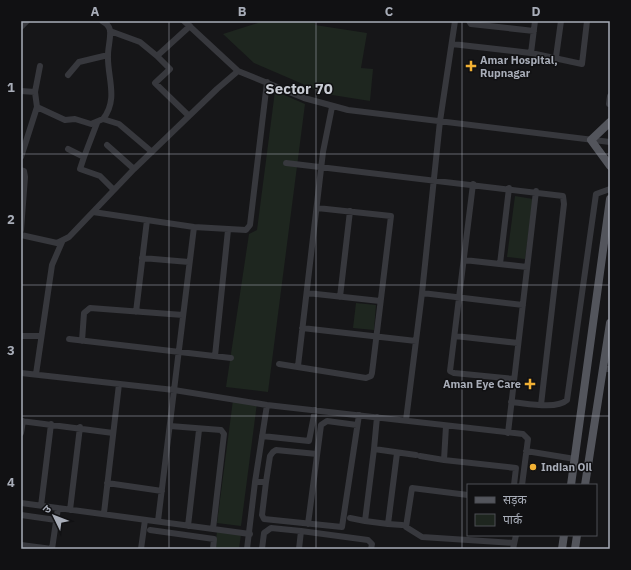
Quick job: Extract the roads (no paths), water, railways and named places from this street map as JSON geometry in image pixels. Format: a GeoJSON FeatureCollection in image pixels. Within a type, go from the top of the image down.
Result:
{"type":"FeatureCollection","features":[{"type":"Feature","properties":{"kind":"main road"},"geometry":{"type":"LineString","coordinates":[[610,122],[591,140],[610,166]]}},
{"type":"Feature","properties":{"kind":"main road"},"geometry":{"type":"LineString","coordinates":[[571,484],[610,199]]}},
{"type":"Feature","properties":{"kind":"main road"},"geometry":{"type":"LineString","coordinates":[[585,484],[607,369],[610,323]]}},
{"type":"Feature","properties":{"kind":"main road"},"geometry":{"type":"LineString","coordinates":[[562,549],[564,536]]}},
{"type":"Feature","properties":{"kind":"main road"},"geometry":{"type":"LineString","coordinates":[[575,549],[577,536]]}},
{"type":"Feature","properties":{"kind":"street"},"geometry":{"type":"LineString","coordinates":[[21,27],[27,21]]}},
{"type":"Feature","properties":{"kind":"street"},"geometry":{"type":"LineString","coordinates":[[37,107],[65,120],[75,119],[86,123],[97,123],[103,119],[108,110],[112,92],[108,55],[110,31],[106,24],[102,21]]}},
{"type":"Feature","properties":{"kind":"street"},"geometry":{"type":"LineString","coordinates":[[184,21],[238,72],[267,82],[293,94],[332,106],[348,110],[610,142]]}},
{"type":"Feature","properties":{"kind":"street"},"geometry":{"type":"LineString","coordinates":[[406,420],[422,293],[440,121],[455,21]]}},
{"type":"Feature","properties":{"kind":"street"},"geometry":{"type":"LineString","coordinates":[[470,21],[471,24],[534,31]]}},
{"type":"Feature","properties":{"kind":"street"},"geometry":{"type":"LineString","coordinates":[[531,53],[535,21]]}},
{"type":"Feature","properties":{"kind":"street"},"geometry":{"type":"LineString","coordinates":[[556,57],[561,21]]}},
{"type":"Feature","properties":{"kind":"street"},"geometry":{"type":"LineString","coordinates":[[452,44],[531,53],[556,57],[582,64],[587,21]]}},
{"type":"Feature","properties":{"kind":"street"},"geometry":{"type":"LineString","coordinates":[[157,56],[190,26]]}},
{"type":"Feature","properties":{"kind":"street"},"geometry":{"type":"LineString","coordinates":[[110,31],[140,42],[170,69],[155,83],[189,116]]}},
{"type":"Feature","properties":{"kind":"street"},"geometry":{"type":"LineString","coordinates":[[68,75],[79,62],[108,55]]}},
{"type":"Feature","properties":{"kind":"street"},"geometry":{"type":"LineString","coordinates":[[21,157],[37,107],[36,92],[40,66]]}},
{"type":"Feature","properties":{"kind":"street"},"geometry":{"type":"LineString","coordinates":[[36,374],[40,336],[53,259],[62,242],[216,89],[238,72]]}},
{"type":"Feature","properties":{"kind":"street"},"geometry":{"type":"LineString","coordinates":[[93,212],[194,227],[246,230],[250,225],[267,82]]}},
{"type":"Feature","properties":{"kind":"street"},"geometry":{"type":"LineString","coordinates":[[21,91],[36,92]]}},
{"type":"Feature","properties":{"kind":"street"},"geometry":{"type":"LineString","coordinates":[[609,104],[610,96]]}},
{"type":"Feature","properties":{"kind":"street"},"geometry":{"type":"LineString","coordinates":[[298,366],[323,152],[332,106]]}},
{"type":"Feature","properties":{"kind":"street"},"geometry":{"type":"LineString","coordinates":[[103,119],[119,124],[152,152]]}},
{"type":"Feature","properties":{"kind":"street"},"geometry":{"type":"LineString","coordinates":[[97,123],[80,169],[100,176],[114,190]]}},
{"type":"Feature","properties":{"kind":"street"},"geometry":{"type":"LineString","coordinates":[[107,145],[134,169]]}},
{"type":"Feature","properties":{"kind":"street"},"geometry":{"type":"LineString","coordinates":[[68,149],[84,157]]}},
{"type":"Feature","properties":{"kind":"street"},"geometry":{"type":"LineString","coordinates":[[286,163],[322,166],[434,181],[561,194],[565,197],[542,405]]}},
{"type":"Feature","properties":{"kind":"street"},"geometry":{"type":"LineString","coordinates":[[21,170],[24,170],[25,177],[21,230]]}},
{"type":"Feature","properties":{"kind":"street"},"geometry":{"type":"LineString","coordinates":[[473,184],[450,369],[451,372],[514,379]]}},
{"type":"Feature","properties":{"kind":"street"},"geometry":{"type":"LineString","coordinates":[[500,264],[509,188]]}},
{"type":"Feature","properties":{"kind":"street"},"geometry":{"type":"LineString","coordinates":[[511,402],[542,405],[562,404],[567,400],[596,194],[610,188]]}},
{"type":"Feature","properties":{"kind":"street"},"geometry":{"type":"LineString","coordinates":[[508,433],[536,191]]}},
{"type":"Feature","properties":{"kind":"street"},"geometry":{"type":"LineString","coordinates":[[280,364],[368,378],[372,373],[391,216],[317,208]]}},
{"type":"Feature","properties":{"kind":"street"},"geometry":{"type":"LineString","coordinates":[[340,297],[350,211]]}},
{"type":"Feature","properties":{"kind":"street"},"geometry":{"type":"LineString","coordinates":[[136,312],[147,220]]}},
{"type":"Feature","properties":{"kind":"street"},"geometry":{"type":"LineString","coordinates":[[158,521],[194,227]]}},
{"type":"Feature","properties":{"kind":"street"},"geometry":{"type":"LineString","coordinates":[[215,356],[228,230]]}},
{"type":"Feature","properties":{"kind":"street"},"geometry":{"type":"LineString","coordinates":[[21,235],[57,243],[62,242]]}},
{"type":"Feature","properties":{"kind":"street"},"geometry":{"type":"LineString","coordinates":[[142,258],[190,262]]}},
{"type":"Feature","properties":{"kind":"street"},"geometry":{"type":"LineString","coordinates":[[464,260],[527,267]]}},
{"type":"Feature","properties":{"kind":"street"},"geometry":{"type":"LineString","coordinates":[[307,293],[380,301]]}},
{"type":"Feature","properties":{"kind":"street"},"geometry":{"type":"LineString","coordinates":[[422,293],[523,305]]}},
{"type":"Feature","properties":{"kind":"street"},"geometry":{"type":"LineString","coordinates":[[82,341],[84,314],[90,308],[183,315]]}},
{"type":"Feature","properties":{"kind":"street"},"geometry":{"type":"LineString","coordinates":[[302,328],[416,341]]}},
{"type":"Feature","properties":{"kind":"street"},"geometry":{"type":"LineString","coordinates":[[21,336],[40,336]]}},
{"type":"Feature","properties":{"kind":"street"},"geometry":{"type":"LineString","coordinates":[[455,336],[518,343]]}},
{"type":"Feature","properties":{"kind":"street"},"geometry":{"type":"LineString","coordinates":[[69,339],[230,358]]}},
{"type":"Feature","properties":{"kind":"street"},"geometry":{"type":"LineString","coordinates":[[21,373],[174,390],[267,405],[523,434],[528,439],[522,484]]}},
{"type":"Feature","properties":{"kind":"street"},"geometry":{"type":"LineString","coordinates":[[104,513],[119,384]]}},
{"type":"Feature","properties":{"kind":"street"},"geometry":{"type":"LineString","coordinates":[[247,549],[250,534],[255,482],[267,405]]}},
{"type":"Feature","properties":{"kind":"street"},"geometry":{"type":"LineString","coordinates":[[262,436],[309,441],[315,410]]}},
{"type":"Feature","properties":{"kind":"street"},"geometry":{"type":"LineString","coordinates":[[317,454],[276,450],[273,452],[270,456],[266,482],[262,515],[264,519],[342,527],[359,415]]}},
{"type":"Feature","properties":{"kind":"street"},"geometry":{"type":"LineString","coordinates":[[365,521],[377,417]]}},
{"type":"Feature","properties":{"kind":"street"},"geometry":{"type":"LineString","coordinates":[[21,433],[22,421],[80,427],[113,433]]}},
{"type":"Feature","properties":{"kind":"street"},"geometry":{"type":"LineString","coordinates":[[308,524],[322,423],[327,421],[358,425]]}},
{"type":"Feature","properties":{"kind":"street"},"geometry":{"type":"LineString","coordinates":[[41,506],[51,424]]}},
{"type":"Feature","properties":{"kind":"street"},"geometry":{"type":"LineString","coordinates":[[170,426],[199,430],[221,430],[224,434],[213,529]]}},
{"type":"Feature","properties":{"kind":"street"},"geometry":{"type":"LineString","coordinates":[[444,460],[446,426]]}},
{"type":"Feature","properties":{"kind":"street"},"geometry":{"type":"LineString","coordinates":[[70,510],[80,427]]}},
{"type":"Feature","properties":{"kind":"street"},"geometry":{"type":"LineString","coordinates":[[188,526],[199,430]]}},
{"type":"Feature","properties":{"kind":"street"},"geometry":{"type":"LineString","coordinates":[[374,449],[444,460],[516,468],[514,484]]}},
{"type":"Feature","properties":{"kind":"street"},"geometry":{"type":"LineString","coordinates":[[526,451],[574,459]]}},
{"type":"Feature","properties":{"kind":"street"},"geometry":{"type":"LineString","coordinates":[[388,524],[397,453]]}},
{"type":"Feature","properties":{"kind":"street"},"geometry":{"type":"LineString","coordinates":[[255,482],[266,482]]}},
{"type":"Feature","properties":{"kind":"street"},"geometry":{"type":"LineString","coordinates":[[107,483],[162,491]]}},
{"type":"Feature","properties":{"kind":"street"},"geometry":{"type":"LineString","coordinates":[[467,495],[412,488],[406,527],[422,537],[504,542],[514,546],[516,536]]}},
{"type":"Feature","properties":{"kind":"street"},"geometry":{"type":"LineString","coordinates":[[21,503],[104,513],[250,534]]}},
{"type":"Feature","properties":{"kind":"street"},"geometry":{"type":"LineString","coordinates":[[52,549],[58,508]]}},
{"type":"Feature","properties":{"kind":"street"},"geometry":{"type":"LineString","coordinates":[[21,515],[56,520]]}},
{"type":"Feature","properties":{"kind":"street"},"geometry":{"type":"LineString","coordinates":[[350,518],[388,524],[402,524]]}},
{"type":"Feature","properties":{"kind":"street"},"geometry":{"type":"LineString","coordinates":[[141,549],[145,520]]}},
{"type":"Feature","properties":{"kind":"street"},"geometry":{"type":"LineString","coordinates":[[262,549],[264,533],[267,529],[301,531],[368,540],[372,544],[371,549]]}},
{"type":"Feature","properties":{"kind":"street"},"geometry":{"type":"LineString","coordinates":[[150,530],[214,539],[213,549]]}},
{"type":"Feature","properties":{"kind":"street"},"geometry":{"type":"LineString","coordinates":[[299,549],[301,531]]}},
{"type":"Feature","properties":{"kind":"street"},"geometry":{"type":"LineString","coordinates":[[504,536],[504,542]]}},
{"type":"Feature","properties":{"kind":"street"},"geometry":{"type":"LineString","coordinates":[[21,545],[55,549]]}},
{"type":"Feature","properties":{"kind":"place","name":"Amar Hospital, Rupnagar"},"geometry":{"type":"Point","coordinates":[471,66]}},
{"type":"Feature","properties":{"kind":"place","name":"Aman Eye Care"},"geometry":{"type":"Point","coordinates":[530,384]}},
{"type":"Feature","properties":{"kind":"place","name":"Indian Oil"},"geometry":{"type":"Point","coordinates":[533,467]}},
{"type":"Feature","properties":{"kind":"district","name":"Sector 70"},"geometry":{"type":"Point","coordinates":[299,88]}}]}
